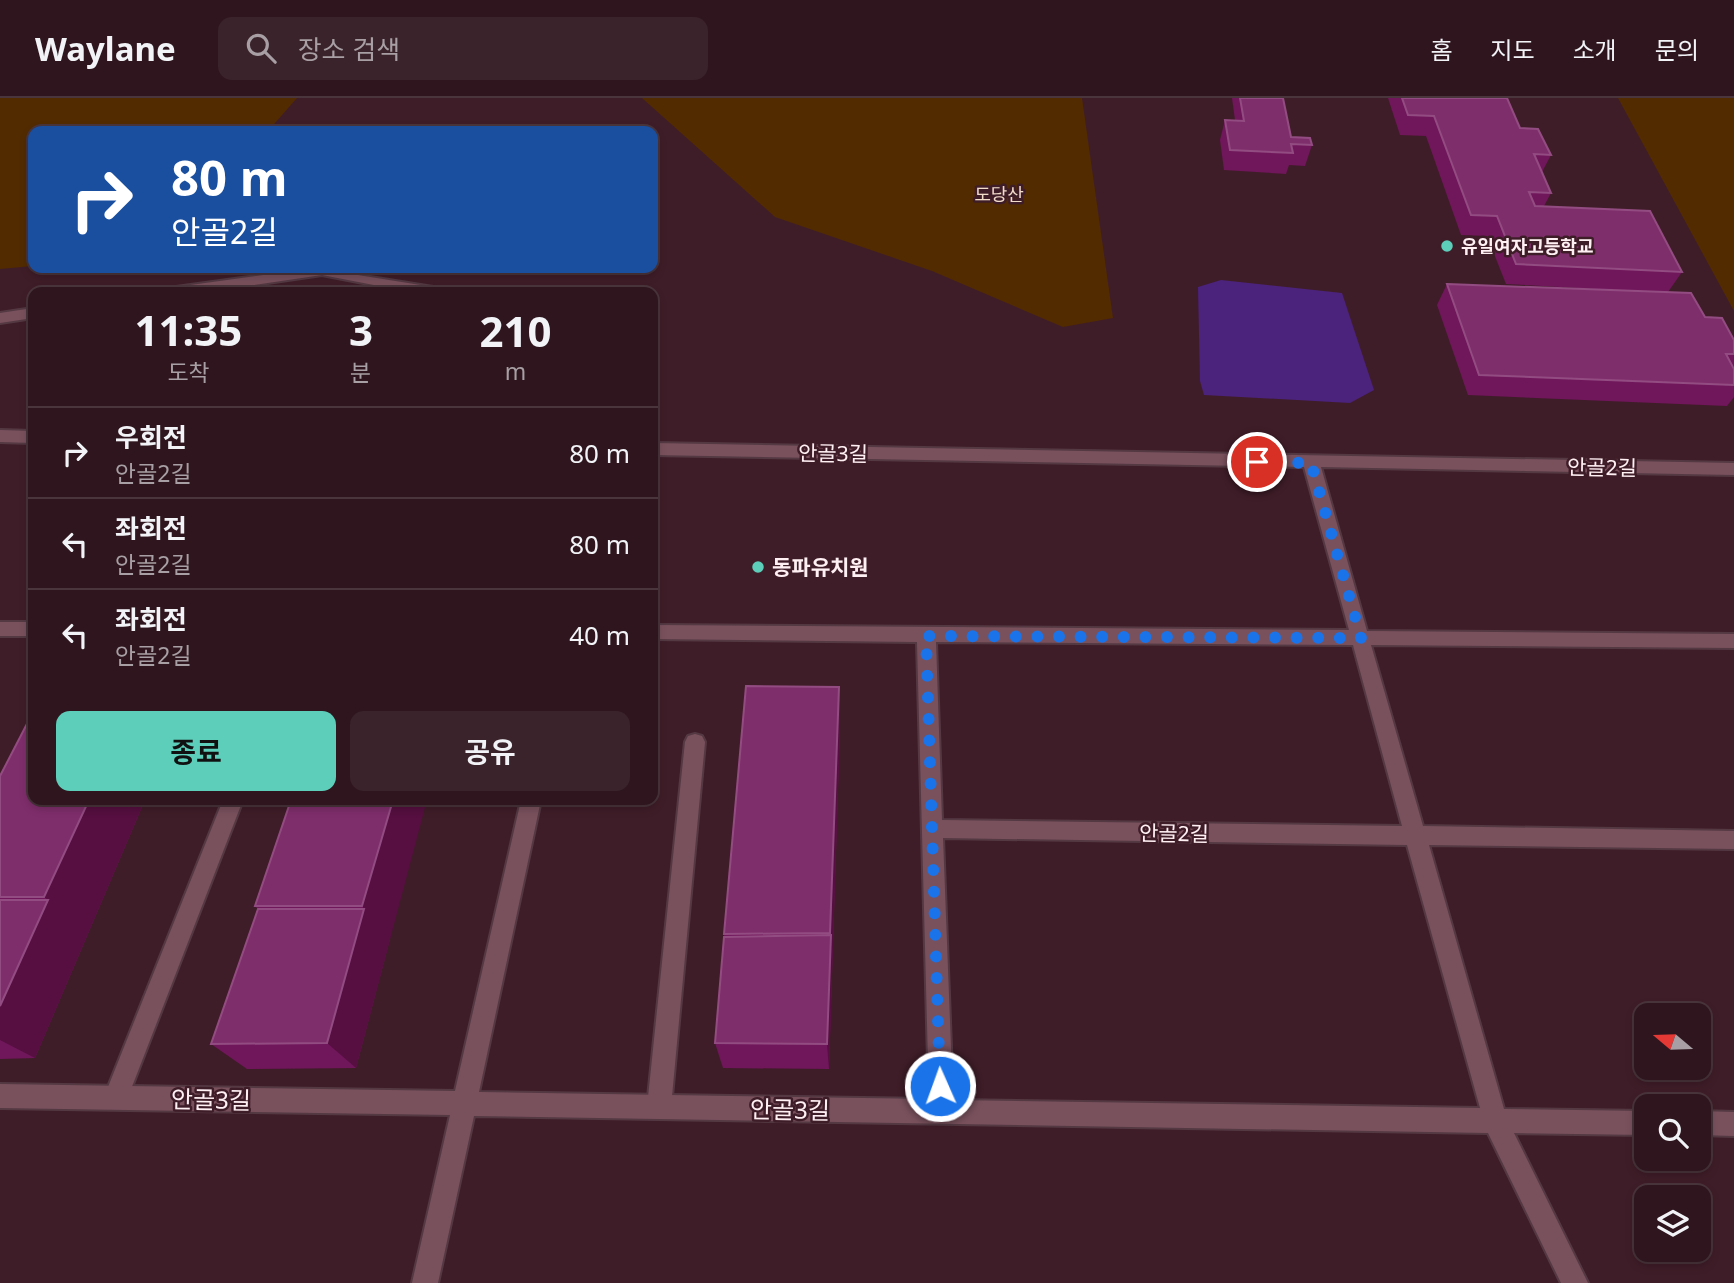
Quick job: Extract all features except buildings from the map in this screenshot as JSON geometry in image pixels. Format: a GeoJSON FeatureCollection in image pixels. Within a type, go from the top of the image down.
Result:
{"type":"FeatureCollection","features":[{"type":"Feature","properties":{"kind":"street"},"geometry":{"type":"LineString","coordinates":[[211,287],[308,273]]}},
{"type":"Feature","properties":{"kind":"street"},"geometry":{"type":"LineString","coordinates":[[333,273],[407,287]]}},
{"type":"Feature","properties":{"kind":"street"},"geometry":{"type":"LineString","coordinates":[[0,318],[28,314]]}},
{"type":"Feature","properties":{"kind":"street"},"geometry":{"type":"LineString","coordinates":[[0,436],[28,437]]}},
{"type":"Feature","properties":{"kind":"street","name":"안골3길"},"geometry":{"type":"LineString","coordinates":[[658,449],[1014,457]]}},
{"type":"Feature","properties":{"kind":"street","name":"안골2길"},"geometry":{"type":"LineString","coordinates":[[1014,457],[1734,469]]}},
{"type":"Feature","properties":{"kind":"street"},"geometry":{"type":"LineString","coordinates":[[1311,463],[1495,1120],[1575,1283]]}},
{"type":"Feature","properties":{"kind":"street"},"geometry":{"type":"LineString","coordinates":[[0,629],[28,629]]}},
{"type":"Feature","properties":{"kind":"street"},"geometry":{"type":"LineString","coordinates":[[658,632],[1734,641]]}},
{"type":"Feature","properties":{"kind":"street"},"geometry":{"type":"LineString","coordinates":[[926,636],[941,1112]]}},
{"type":"Feature","properties":{"kind":"street"},"geometry":{"type":"LineString","coordinates":[[659,1107],[695,742]]}},
{"type":"Feature","properties":{"kind":"street"},"geometry":{"type":"LineString","coordinates":[[116,1097],[231,805]]}},
{"type":"Feature","properties":{"kind":"street"},"geometry":{"type":"LineString","coordinates":[[425,1283],[530,805]]}},
{"type":"Feature","properties":{"kind":"street","name":"안골2길"},"geometry":{"type":"LineString","coordinates":[[932,830],[1734,840]]}},
{"type":"Feature","properties":{"kind":"street","name":"안골3길"},"geometry":{"type":"LineString","coordinates":[[0,1096],[1495,1120]]}},
{"type":"Feature","properties":{"kind":"street"},"geometry":{"type":"LineString","coordinates":[[1495,1120],[1634,1123]]}},
{"type":"Feature","properties":{"kind":"street"},"geometry":{"type":"LineString","coordinates":[[1711,1124],[1734,1124]]}},
{"type":"Feature","properties":{"kind":"green space"},"geometry":{"type":"Polygon","coordinates":[[[0,98],[297,98],[272,126],[28,126],[28,266],[0,269],[0,98]]]}},
{"type":"Feature","properties":{"kind":"green space","name":"도당산"},"geometry":{"type":"Polygon","coordinates":[[[642,98],[1082,98],[1113,318],[1063,327],[932,271],[775,217],[642,98]]]}},
{"type":"Feature","properties":{"kind":"green space"},"geometry":{"type":"Polygon","coordinates":[[[1618,98],[1734,98],[1734,311],[1618,98]]]}},
{"type":"Feature","properties":{"kind":"shaded area"},"geometry":{"type":"Polygon","coordinates":[[[1221,280],[1342,293],[1374,390],[1350,403],[1204,395],[1200,381],[1198,287],[1221,280]]]}},
{"type":"Feature","properties":{"kind":"place","name":"유일여자고등학교"},"geometry":{"type":"Point","coordinates":[1447,246]}},
{"type":"Feature","properties":{"kind":"place","name":"동파유치원"},"geometry":{"type":"Point","coordinates":[758,567]}},
{"type":"Feature","properties":{"kind":"route"},"geometry":{"type":"LineString","coordinates":[[940,1086],[926,636],[1361,638],[1311,463],[1257,462]]}}]}
